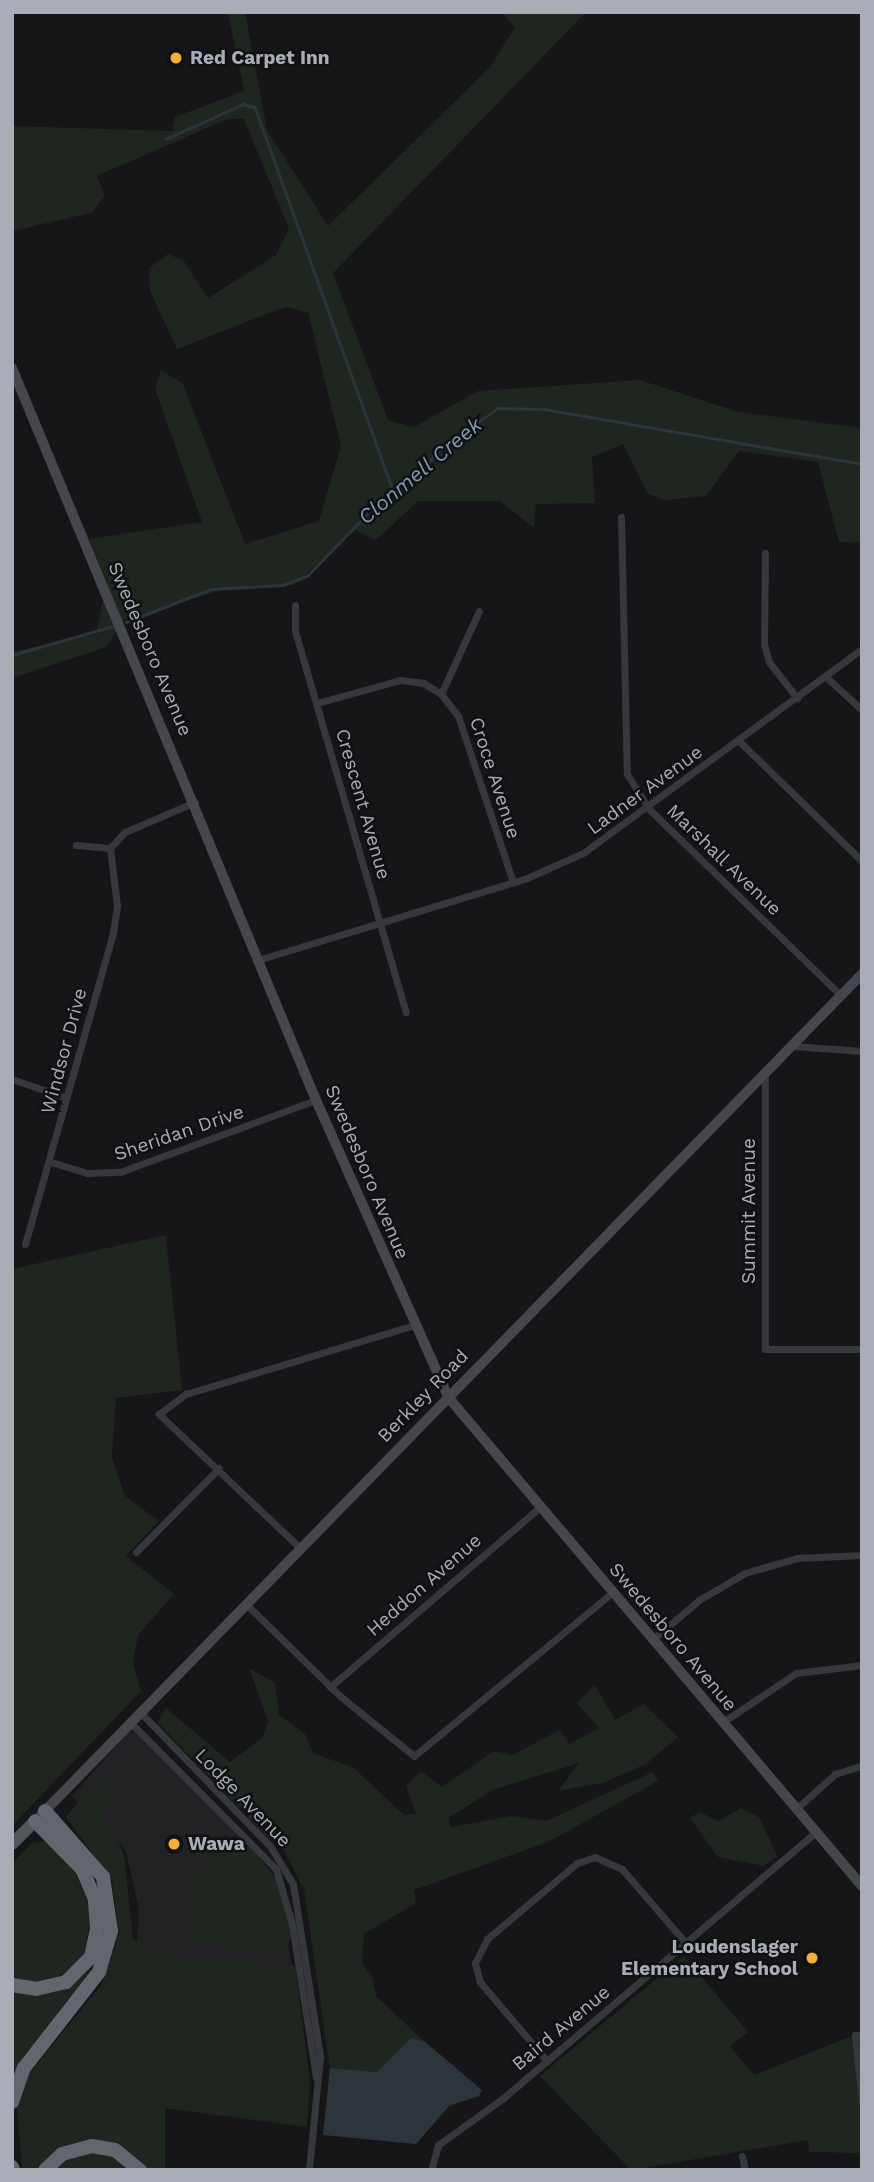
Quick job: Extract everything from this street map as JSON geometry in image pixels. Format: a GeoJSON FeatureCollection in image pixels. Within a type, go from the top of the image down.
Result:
{"type":"FeatureCollection","features":[{"type":"Feature","properties":{"kind":"highway"},"geometry":{"type":"LineString","coordinates":[[12,1984],[36,1989],[66,1982],[84,1967],[96,1943],[90,1884],[40,1816]]}},
{"type":"Feature","properties":{"kind":"highway"},"geometry":{"type":"LineString","coordinates":[[12,2102],[24,2068],[99,1972],[111,1931],[103,1877],[40,1816]]}},
{"type":"Feature","properties":{"kind":"highway"},"geometry":{"type":"LineString","coordinates":[[44,2170],[62,2154],[92,2146],[116,2150],[140,2170]]}},
{"type":"Feature","properties":{"kind":"main road","name":"Berkley Road"},"geometry":{"type":"LineString","coordinates":[[12,1844],[40,1816]]}},
{"type":"Feature","properties":{"kind":"street","name":"Swedesboro Avenue"},"geometry":{"type":"LineString","coordinates":[[12,368],[261,959],[316,1100],[414,1325],[449,1397],[862,1886]]}},
{"type":"Feature","properties":{"kind":"street","name":"Marshall Avenue"},"geometry":{"type":"LineString","coordinates":[[621,517],[626,774],[648,808],[841,996]]}},
{"type":"Feature","properties":{"kind":"street"},"geometry":{"type":"LineString","coordinates":[[765,553],[764,644],[769,662],[797,698]]}},
{"type":"Feature","properties":{"kind":"street","name":"Crescent Avenue"},"geometry":{"type":"LineString","coordinates":[[295,605],[295,631],[406,1012]]}},
{"type":"Feature","properties":{"kind":"street"},"geometry":{"type":"LineString","coordinates":[[317,703],[400,680],[423,683],[441,695],[479,611]]}},
{"type":"Feature","properties":{"kind":"street","name":"Ladner Avenue"},"geometry":{"type":"LineString","coordinates":[[261,959],[513,882],[583,853],[862,649]]}},
{"type":"Feature","properties":{"kind":"street"},"geometry":{"type":"LineString","coordinates":[[826,677],[862,710]]}},
{"type":"Feature","properties":{"kind":"street","name":"Croce Avenue"},"geometry":{"type":"LineString","coordinates":[[441,695],[458,716],[513,882]]}},
{"type":"Feature","properties":{"kind":"street"},"geometry":{"type":"LineString","coordinates":[[739,741],[862,861]]}},
{"type":"Feature","properties":{"kind":"street"},"geometry":{"type":"LineString","coordinates":[[76,845],[110,848],[125,832],[195,802]]}},
{"type":"Feature","properties":{"kind":"street","name":"Windsor Drive"},"geometry":{"type":"LineString","coordinates":[[25,1244],[51,1162],[116,919],[110,848]]}},
{"type":"Feature","properties":{"kind":"street","name":"Berkley Road"},"geometry":{"type":"LineString","coordinates":[[40,1816],[862,974]]}},
{"type":"Feature","properties":{"kind":"street"},"geometry":{"type":"LineString","coordinates":[[793,1046],[862,1051]]}},
{"type":"Feature","properties":{"kind":"street","name":"Summit Avenue"},"geometry":{"type":"LineString","coordinates":[[765,1073],[765,1349],[862,1349]]}},
{"type":"Feature","properties":{"kind":"street"},"geometry":{"type":"LineString","coordinates":[[12,1079],[67,1098]]}},
{"type":"Feature","properties":{"kind":"street","name":"Sheridan Drive"},"geometry":{"type":"LineString","coordinates":[[51,1162],[87,1173],[121,1172],[316,1100]]}},
{"type":"Feature","properties":{"kind":"street"},"geometry":{"type":"LineString","coordinates":[[300,1548],[219,1468],[159,1414],[186,1394],[414,1325]]}},
{"type":"Feature","properties":{"kind":"street"},"geometry":{"type":"LineString","coordinates":[[136,1552],[219,1468]]}},
{"type":"Feature","properties":{"kind":"street","name":"Heddon Avenue"},"geometry":{"type":"LineString","coordinates":[[330,1686],[540,1507]]}},
{"type":"Feature","properties":{"kind":"street"},"geometry":{"type":"LineString","coordinates":[[652,1640],[707,1594],[745,1573],[797,1558],[862,1555]]}},
{"type":"Feature","properties":{"kind":"street"},"geometry":{"type":"LineString","coordinates":[[246,1604],[330,1686],[414,1756],[613,1592]]}},
{"type":"Feature","properties":{"kind":"street"},"geometry":{"type":"LineString","coordinates":[[723,1722],[796,1673],[862,1665]]}},
{"type":"Feature","properties":{"kind":"street","name":"Lodge Avenue"},"geometry":{"type":"LineString","coordinates":[[140,1712],[284,1863],[300,1920],[318,2085],[309,2170]]}},
{"type":"Feature","properties":{"kind":"street","name":"Lodge Avenue"},"geometry":{"type":"LineString","coordinates":[[130,1722],[276,1869],[292,1924],[318,2085]]}},
{"type":"Feature","properties":{"kind":"street"},"geometry":{"type":"LineString","coordinates":[[797,1808],[835,1774],[862,1766]]}},
{"type":"Feature","properties":{"kind":"street","name":"Baird Avenue"},"geometry":{"type":"LineString","coordinates":[[431,2170],[438,2145],[547,2061],[816,1832]]}},
{"type":"Feature","properties":{"kind":"street"},"geometry":{"type":"LineString","coordinates":[[547,2061],[480,1982],[475,1963],[486,1939],[577,1863],[595,1857],[622,1869],[685,1942]]}},
{"type":"Feature","properties":{"kind":"street"},"geometry":{"type":"LineString","coordinates":[[858,2035],[862,2104]]}},
{"type":"Feature","properties":{"kind":"street"},"geometry":{"type":"LineString","coordinates":[[742,2156],[744,2170]]}},
{"type":"Feature","properties":{"kind":"shaded area"},"geometry":{"type":"Polygon","coordinates":[[[228,12],[245,12],[267,130],[328,226],[490,67],[515,27],[501,12],[586,12],[333,273],[388,420],[414,427],[478,391],[640,380],[738,412],[862,428],[862,543],[839,542],[818,462],[739,451],[706,496],[665,500],[648,494],[623,444],[592,457],[595,503],[536,504],[534,528],[500,501],[418,501],[376,540],[355,530],[294,585],[225,589],[124,620],[106,647],[12,678],[12,652],[96,634],[107,582],[89,539],[202,522],[155,389],[161,370],[183,384],[245,544],[319,521],[341,446],[308,312],[285,307],[177,349],[150,291],[149,268],[168,254],[184,261],[208,298],[276,255],[289,229],[244,119],[227,119],[97,176],[105,196],[91,213],[12,231],[12,126],[172,131],[175,117],[244,91],[228,12]]]}},
{"type":"Feature","properties":{"kind":"shaded area"},"geometry":{"type":"Polygon","coordinates":[[[166,1235],[182,1390],[116,1398],[112,1457],[125,1496],[159,1521],[126,1556],[174,1594],[138,1635],[133,1664],[141,1691],[12,1826],[12,1269],[166,1235]]]}},
{"type":"Feature","properties":{"kind":"shaded area"},"geometry":{"type":"Polygon","coordinates":[[[249,1668],[275,1683],[279,1715],[305,1734],[313,1753],[354,1768],[404,1815],[416,1814],[406,1786],[421,1771],[442,1787],[494,1751],[512,1755],[560,1730],[569,1744],[599,1728],[577,1703],[595,1685],[615,1720],[644,1704],[678,1737],[646,1764],[603,1783],[558,1791],[579,1763],[492,1790],[449,1818],[450,1827],[511,1816],[546,1821],[653,1772],[658,1781],[550,1841],[414,1890],[416,1903],[364,1934],[362,1964],[372,1976],[376,1996],[424,2041],[411,2038],[377,2072],[330,2068],[304,1890],[278,1839],[273,1843],[158,1723],[166,1708],[230,1762],[263,1737],[268,1721],[249,1668]]]}},
{"type":"Feature","properties":{"kind":"shaded area"},"geometry":{"type":"Polygon","coordinates":[[[133,1727],[239,1831],[186,1889],[199,1910],[288,1943],[292,1970],[136,1957],[139,1910],[126,1851],[72,1796],[133,1727]]]}},
{"type":"Feature","properties":{"kind":"shaded area"},"geometry":{"type":"Polygon","coordinates":[[[101,1775],[112,1792],[103,1816],[124,1854],[133,1939],[156,1955],[295,1965],[310,2081],[307,2127],[165,2108],[165,2170],[145,2170],[120,2147],[91,2140],[39,2170],[22,2170],[17,2107],[23,2081],[102,1984],[119,1934],[112,1881],[66,1817],[101,1775]]]}},
{"type":"Feature","properties":{"kind":"shaded area"},"geometry":{"type":"Polygon","coordinates":[[[741,1808],[760,1818],[777,1856],[764,1866],[718,1857],[690,1818],[699,1812],[719,1821],[741,1808]]]}},
{"type":"Feature","properties":{"kind":"shaded area"},"geometry":{"type":"Polygon","coordinates":[[[240,1832],[282,1887],[291,1937],[284,1952],[194,1943],[194,1901],[184,1889],[240,1832]]]}},
{"type":"Feature","properties":{"kind":"shaded area"},"geometry":{"type":"Polygon","coordinates":[[[45,1841],[82,1880],[92,1907],[84,1960],[47,1984],[12,1979],[12,1863],[32,1843],[45,1841]]]}},
{"type":"Feature","properties":{"kind":"shaded area"},"geometry":{"type":"Polygon","coordinates":[[[684,1956],[748,2032],[730,2046],[754,2075],[862,2032],[862,2153],[809,2152],[808,2140],[631,2170],[540,2076],[684,1956]]]}},
{"type":"Feature","properties":{"kind":"shaded area"},"geometry":{"type":"Polygon","coordinates":[[[97,1965],[12,2085],[12,1991],[40,1995],[65,1990],[97,1965]]]}},
{"type":"Feature","properties":{"kind":"shaded area"},"geometry":{"type":"Polygon","coordinates":[[[411,2038],[424,2041],[482,2090],[479,2096],[449,2106],[416,2144],[323,2135],[330,2068],[377,2072],[411,2038]]]}},
{"type":"Feature","properties":{"kind":"shaded area"},"geometry":{"type":"Polygon","coordinates":[[[94,2150],[121,2158],[133,2170],[52,2170],[71,2155],[94,2150]]]}},
{"type":"Feature","properties":{"kind":"waterway"},"geometry":{"type":"LineString","coordinates":[[166,139],[243,104],[255,107],[395,496]]}},
{"type":"Feature","properties":{"kind":"waterway","name":"Clonmell Creek"},"geometry":{"type":"LineString","coordinates":[[126,622],[211,589],[283,585],[307,576],[370,511],[402,492],[440,449],[498,408],[544,409],[862,464]]}},
{"type":"Feature","properties":{"kind":"waterway","name":"Clonmell Creek"},"geometry":{"type":"LineString","coordinates":[[12,655],[114,626]]}},
{"type":"Feature","properties":{"kind":"place","name":"Red Carpet Inn"},"geometry":{"type":"Point","coordinates":[176,58]}},
{"type":"Feature","properties":{"kind":"place","name":"Wawa"},"geometry":{"type":"Point","coordinates":[174,1844]}},
{"type":"Feature","properties":{"kind":"place","name":"Loudenslager Elementary School"},"geometry":{"type":"Point","coordinates":[812,1958]}}]}
